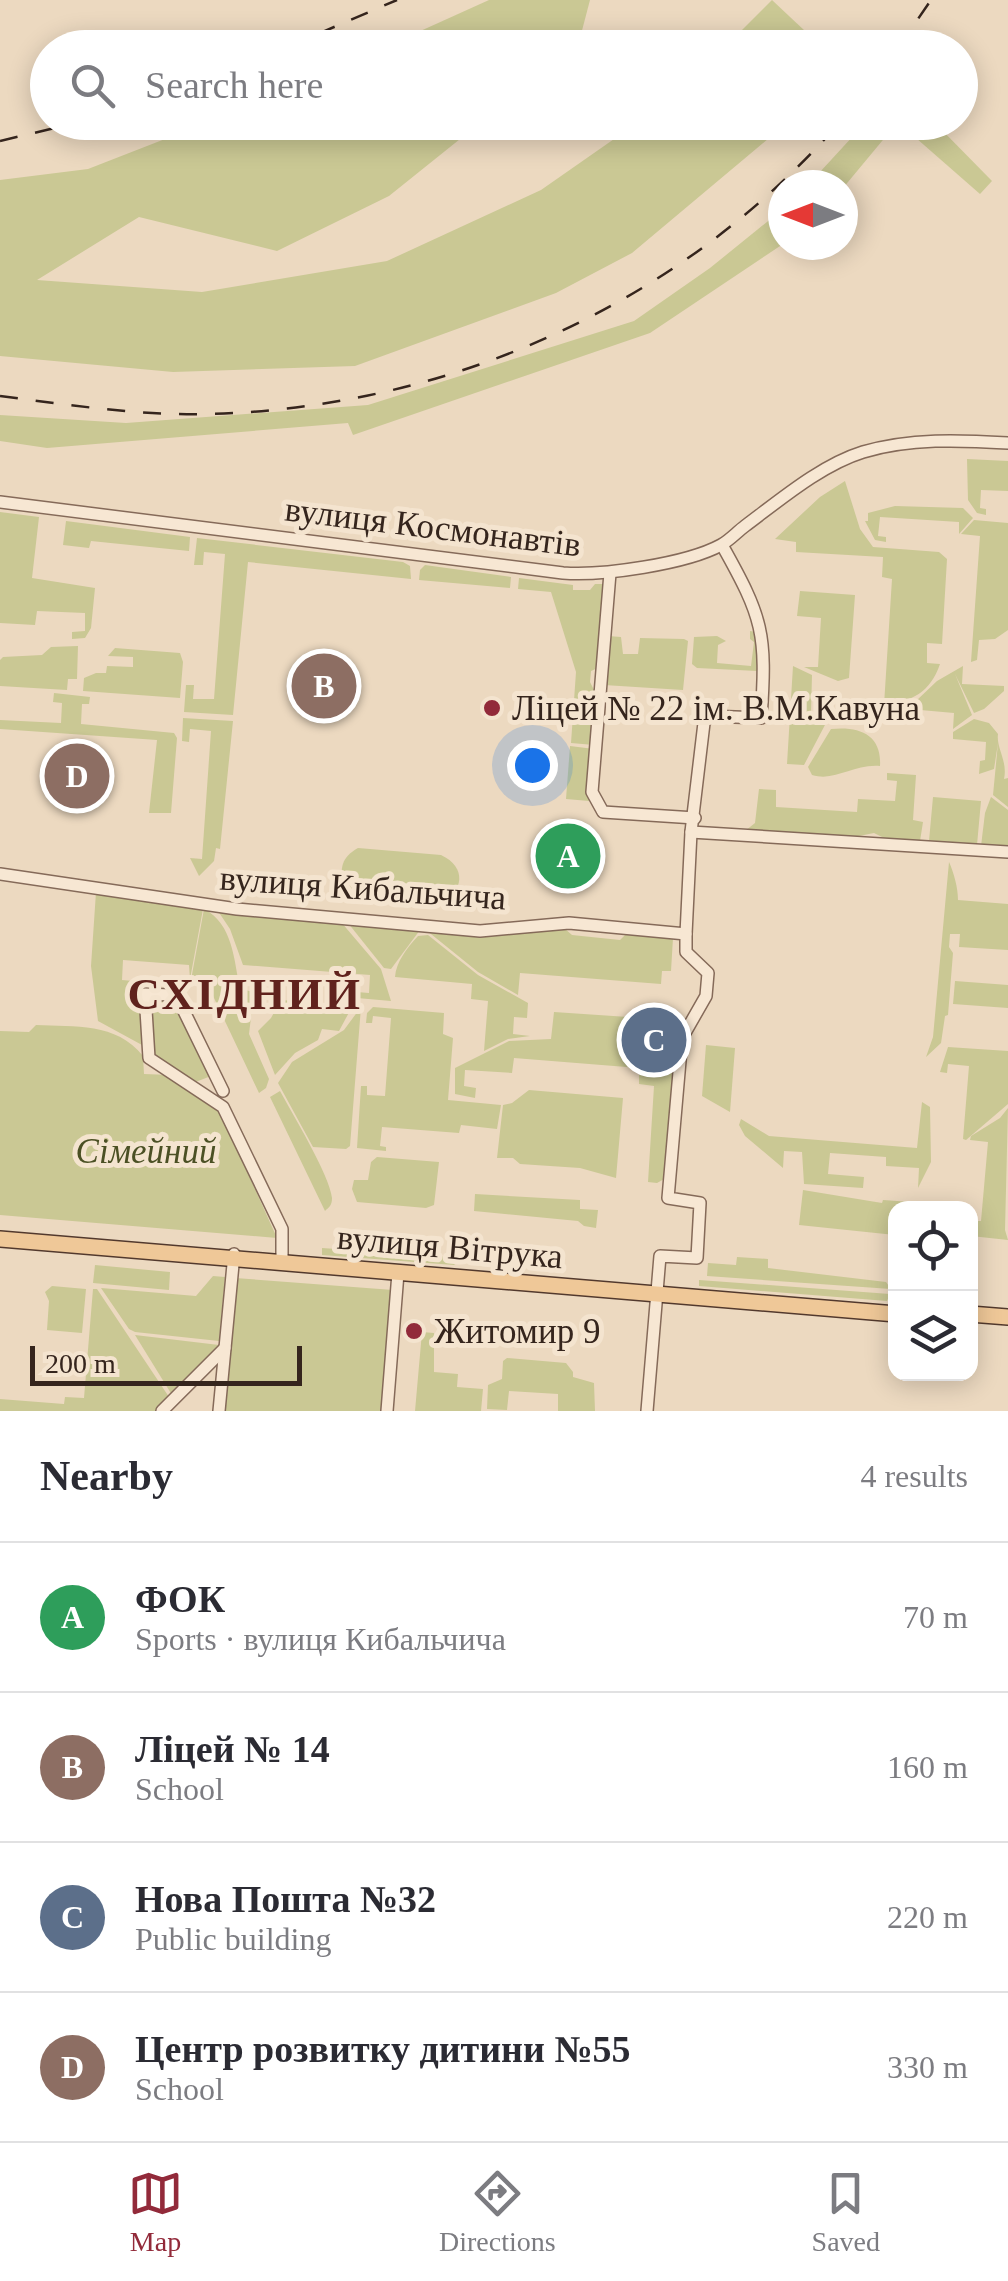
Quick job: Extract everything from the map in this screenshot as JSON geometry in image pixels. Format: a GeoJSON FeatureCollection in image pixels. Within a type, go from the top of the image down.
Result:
{"type":"FeatureCollection","features":[{"type":"Feature","properties":{"kind":"main road","name":"вулиця Вітрука"},"geometry":{"type":"LineString","coordinates":[[0,1236],[398,1274],[657,1291]]}},
{"type":"Feature","properties":{"kind":"main road","name":"вулиця Вітрука"},"geometry":{"type":"LineString","coordinates":[[234,1256],[888,1310]]}},
{"type":"Feature","properties":{"kind":"main road"},"geometry":{"type":"LineString","coordinates":[[978,1318],[1008,1320]]}},
{"type":"Feature","properties":{"kind":"street","name":"вулиця Космонавтів"},"geometry":{"type":"LineString","coordinates":[[0,502],[532,569],[610,573],[722,544],[816,476],[862,452],[938,440],[1008,442]]}},
{"type":"Feature","properties":{"kind":"street"},"geometry":{"type":"LineString","coordinates":[[647,1411],[660,1256],[696,1258],[700,1202],[668,1198],[682,1038],[706,996],[708,973],[686,952],[693,825],[706,718],[761,718],[765,649],[761,627],[752,598],[722,544]]}},
{"type":"Feature","properties":{"kind":"street"},"geometry":{"type":"LineString","coordinates":[[610,573],[592,792],[603,812],[693,825],[1008,852]]}},
{"type":"Feature","properties":{"kind":"street","name":"вулиця Кибальчича"},"geometry":{"type":"LineString","coordinates":[[0,874],[237,909],[480,931],[568,923],[686,934]]}},
{"type":"Feature","properties":{"kind":"street"},"geometry":{"type":"LineString","coordinates":[[223,1091],[178,999],[145,994],[149,1058],[221,1105],[282,1229],[282,1258]]}},
{"type":"Feature","properties":{"kind":"street"},"geometry":{"type":"LineString","coordinates":[[219,1411],[234,1256]]}},
{"type":"Feature","properties":{"kind":"street"},"geometry":{"type":"LineString","coordinates":[[387,1411],[398,1274]]}},
{"type":"Feature","properties":{"kind":"street"},"geometry":{"type":"LineString","coordinates":[[162,1411],[225,1348]]}},
{"type":"Feature","properties":{"kind":"green space"},"geometry":{"type":"Polygon","coordinates":[[[489,0],[590,0],[582,30],[423,30],[489,0]]]}},
{"type":"Feature","properties":{"kind":"green space"},"geometry":{"type":"Polygon","coordinates":[[[772,0],[804,30],[742,30],[772,0]]]}},
{"type":"Feature","properties":{"kind":"green space"},"geometry":{"type":"Polygon","coordinates":[[[162,140],[459,140],[389,196],[277,251],[139,217],[37,280],[202,292],[387,261],[541,190],[613,140],[767,140],[632,253],[556,293],[355,366],[173,372],[0,356],[0,180],[88,169],[162,140]]]}},
{"type":"Feature","properties":{"kind":"green space"},"geometry":{"type":"Polygon","coordinates":[[[849,140],[883,140],[858,170],[822,170],[849,140]]]}},
{"type":"Feature","properties":{"kind":"green space"},"geometry":{"type":"Polygon","coordinates":[[[918,140],[952,140],[992,181],[980,194],[918,140]]]}},
{"type":"Feature","properties":{"kind":"green space"},"geometry":{"type":"Polygon","coordinates":[[[768,221],[768,254],[650,333],[353,435],[348,423],[47,448],[0,441],[0,415],[126,423],[368,405],[634,321],[768,221]]]}},
{"type":"Feature","properties":{"kind":"green space"},"geometry":{"type":"Polygon","coordinates":[[[967,459],[1008,461],[1008,491],[981,490],[980,508],[986,509],[986,515],[977,513],[968,500],[967,459]]]}},
{"type":"Feature","properties":{"kind":"green space"},"geometry":{"type":"Polygon","coordinates":[[[845,481],[860,529],[873,547],[939,552],[947,559],[942,644],[927,643],[927,663],[940,664],[936,674],[925,689],[911,698],[884,705],[892,579],[882,577],[883,557],[796,552],[796,542],[775,539],[820,497],[845,481]]]}},
{"type":"Feature","properties":{"kind":"green space"},"geometry":{"type":"Polygon","coordinates":[[[895,506],[963,508],[973,518],[959,534],[959,522],[880,517],[878,536],[886,537],[886,542],[875,540],[865,521],[868,513],[895,506]]]}},
{"type":"Feature","properties":{"kind":"green space"},"geometry":{"type":"Polygon","coordinates":[[[0,512],[39,517],[32,578],[95,588],[91,628],[85,638],[72,639],[72,632],[85,631],[85,613],[37,611],[35,625],[0,623],[0,512]]]}},
{"type":"Feature","properties":{"kind":"green space"},"geometry":{"type":"Polygon","coordinates":[[[974,520],[1008,523],[1008,630],[995,639],[979,640],[977,660],[971,662],[980,536],[961,534],[974,520]]]}},
{"type":"Feature","properties":{"kind":"green space"},"geometry":{"type":"Polygon","coordinates":[[[66,521],[190,537],[189,551],[91,541],[89,548],[63,545],[66,521]]]}},
{"type":"Feature","properties":{"kind":"green space"},"geometry":{"type":"Polygon","coordinates":[[[197,538],[403,562],[410,566],[411,579],[248,562],[233,715],[184,712],[186,685],[194,685],[193,699],[214,699],[225,554],[204,552],[203,565],[194,565],[197,538]]]}},
{"type":"Feature","properties":{"kind":"green space"},"geometry":{"type":"Polygon","coordinates":[[[425,565],[511,577],[510,588],[419,580],[425,565]]]}},
{"type":"Feature","properties":{"kind":"green space"},"geometry":{"type":"Polygon","coordinates":[[[519,578],[573,585],[573,590],[590,590],[595,584],[606,584],[600,667],[591,671],[590,682],[597,696],[594,745],[571,743],[576,672],[551,592],[518,589],[519,578]]]}},
{"type":"Feature","properties":{"kind":"green space"},"geometry":{"type":"Polygon","coordinates":[[[800,591],[855,595],[849,678],[838,681],[804,667],[818,667],[821,618],[797,616],[800,591]]]}},
{"type":"Feature","properties":{"kind":"green space"},"geometry":{"type":"Polygon","coordinates":[[[750,631],[756,632],[757,671],[697,668],[692,664],[694,637],[717,636],[726,641],[718,645],[717,663],[751,666],[754,642],[750,631]]]}},
{"type":"Feature","properties":{"kind":"green space"},"geometry":{"type":"Polygon","coordinates":[[[608,636],[621,637],[623,654],[638,654],[640,638],[688,641],[683,690],[604,685],[608,636]]]}},
{"type":"Feature","properties":{"kind":"green space"},"geometry":{"type":"Polygon","coordinates":[[[78,646],[77,679],[68,679],[67,690],[0,686],[3,657],[42,655],[51,647],[78,646]]]}},
{"type":"Feature","properties":{"kind":"green space"},"geometry":{"type":"Polygon","coordinates":[[[115,648],[180,653],[180,698],[83,691],[84,678],[106,673],[107,666],[133,667],[133,657],[108,656],[115,648]]]}},
{"type":"Feature","properties":{"kind":"green space"},"geometry":{"type":"Polygon","coordinates":[[[793,666],[812,675],[811,713],[819,714],[819,723],[826,723],[804,765],[787,764],[793,666]]]}},
{"type":"Feature","properties":{"kind":"green space"},"geometry":{"type":"Polygon","coordinates":[[[963,666],[962,684],[1004,686],[1004,691],[974,713],[955,674],[972,715],[953,729],[954,713],[887,707],[916,701],[937,681],[963,666]]]}},
{"type":"Feature","properties":{"kind":"green space"},"geometry":{"type":"Polygon","coordinates":[[[54,693],[90,697],[89,704],[82,704],[81,724],[174,733],[177,738],[171,813],[149,813],[157,740],[0,729],[0,720],[61,723],[62,703],[53,702],[54,693]]]}},
{"type":"Feature","properties":{"kind":"green space"},"geometry":{"type":"Polygon","coordinates":[[[183,718],[233,721],[220,849],[216,848],[214,861],[199,876],[190,858],[202,859],[211,731],[190,729],[189,742],[182,741],[183,718]]]}},
{"type":"Feature","properties":{"kind":"green space"},"geometry":{"type":"Polygon","coordinates":[[[974,719],[989,723],[998,734],[1004,779],[1008,778],[1008,807],[993,795],[998,743],[994,769],[979,774],[986,742],[953,739],[953,732],[974,719]]]}},
{"type":"Feature","properties":{"kind":"green space"},"geometry":{"type":"Polygon","coordinates":[[[831,729],[851,729],[867,735],[877,747],[880,766],[829,776],[812,775],[808,767],[831,729]]]}},
{"type":"Feature","properties":{"kind":"green space"},"geometry":{"type":"Polygon","coordinates":[[[570,746],[594,749],[589,801],[566,799],[570,746]]]}},
{"type":"Feature","properties":{"kind":"green space"},"geometry":{"type":"Polygon","coordinates":[[[887,773],[916,775],[913,820],[923,822],[920,841],[894,843],[874,833],[849,838],[745,831],[755,823],[759,789],[776,790],[776,807],[857,812],[858,799],[895,801],[897,781],[887,780],[887,773]]]}},
{"type":"Feature","properties":{"kind":"green space"},"geometry":{"type":"Polygon","coordinates":[[[933,797],[981,801],[977,845],[929,841],[933,797]]]}},
{"type":"Feature","properties":{"kind":"green space"},"geometry":{"type":"Polygon","coordinates":[[[991,797],[1008,810],[1008,849],[981,846],[991,797]]]}},
{"type":"Feature","properties":{"kind":"green space"},"geometry":{"type":"Polygon","coordinates":[[[358,848],[441,855],[455,866],[458,886],[440,903],[356,895],[343,886],[342,873],[345,859],[358,848]]]}},
{"type":"Feature","properties":{"kind":"green space"},"geometry":{"type":"Polygon","coordinates":[[[949,862],[958,900],[1008,904],[1008,950],[959,947],[960,934],[950,934],[949,947],[953,953],[948,1015],[941,1043],[926,1057],[933,1037],[949,862]]]}},
{"type":"Feature","properties":{"kind":"green space"},"geometry":{"type":"Polygon","coordinates":[[[96,892],[203,909],[190,979],[189,965],[123,960],[122,980],[134,981],[133,993],[142,996],[142,1045],[98,1021],[91,966],[96,892]]]}},
{"type":"Feature","properties":{"kind":"green space"},"geometry":{"type":"Polygon","coordinates":[[[204,909],[227,933],[240,989],[254,992],[249,1034],[269,1079],[259,1093],[205,979],[193,983],[191,980],[204,909]]]}},
{"type":"Feature","properties":{"kind":"green space"},"geometry":{"type":"Polygon","coordinates":[[[218,911],[341,922],[381,969],[391,1001],[357,998],[357,992],[369,993],[370,975],[243,965],[230,929],[218,911]]]}},
{"type":"Feature","properties":{"kind":"green space"},"geometry":{"type":"Polygon","coordinates":[[[348,923],[420,930],[391,969],[384,968],[348,923]]]}},
{"type":"Feature","properties":{"kind":"green space"},"geometry":{"type":"Polygon","coordinates":[[[564,928],[572,935],[620,940],[625,935],[673,938],[671,971],[662,971],[661,984],[520,973],[518,995],[478,972],[426,930],[496,936],[564,928]]]}},
{"type":"Feature","properties":{"kind":"green space"},"geometry":{"type":"Polygon","coordinates":[[[428,935],[478,975],[528,1003],[527,1018],[514,1017],[513,1034],[530,1036],[508,1039],[484,1051],[488,1001],[471,999],[472,984],[395,977],[410,945],[418,936],[428,935]]]}},
{"type":"Feature","properties":{"kind":"green space"},"geometry":{"type":"Polygon","coordinates":[[[955,981],[1008,985],[1008,1008],[953,1004],[955,981]]]}},
{"type":"Feature","properties":{"kind":"green space"},"geometry":{"type":"Polygon","coordinates":[[[147,999],[169,999],[178,1005],[211,1076],[193,1083],[153,1054],[147,999]]]}},
{"type":"Feature","properties":{"kind":"green space"},"geometry":{"type":"Polygon","coordinates":[[[281,1000],[353,1005],[339,1031],[322,1029],[318,1040],[295,1053],[275,1075],[258,1031],[281,1000]]]}},
{"type":"Feature","properties":{"kind":"green space"},"geometry":{"type":"Polygon","coordinates":[[[361,1007],[350,1146],[313,1147],[278,1083],[292,1062],[344,1030],[361,1007]]]}},
{"type":"Feature","properties":{"kind":"green space"},"geometry":{"type":"Polygon","coordinates":[[[373,1007],[444,1013],[443,1034],[453,1038],[448,1100],[501,1105],[497,1129],[461,1125],[459,1133],[382,1127],[380,1146],[386,1147],[386,1151],[357,1148],[361,1086],[367,1086],[367,1095],[385,1096],[391,1018],[373,1016],[372,1023],[366,1023],[367,1013],[373,1007]]]}},
{"type":"Feature","properties":{"kind":"green space"},"geometry":{"type":"Polygon","coordinates":[[[554,1012],[628,1017],[626,1052],[677,1056],[666,1178],[648,1182],[654,1086],[639,1084],[639,1068],[514,1058],[512,1073],[465,1070],[464,1086],[476,1088],[475,1098],[455,1094],[455,1068],[509,1041],[551,1039],[554,1012]]]}},
{"type":"Feature","properties":{"kind":"green space","name":"Сімейний"},"geometry":{"type":"Polygon","coordinates":[[[36,1025],[94,1028],[120,1037],[143,1056],[144,1074],[170,1075],[219,1109],[277,1238],[0,1215],[0,1031],[29,1032],[36,1025]]]}},
{"type":"Feature","properties":{"kind":"green space"},"geometry":{"type":"Polygon","coordinates":[[[706,1045],[735,1048],[730,1112],[702,1096],[706,1045]]]}},
{"type":"Feature","properties":{"kind":"green space"},"geometry":{"type":"Polygon","coordinates":[[[948,1047],[1008,1051],[1008,1104],[966,1140],[963,1139],[969,1066],[948,1064],[947,1073],[940,1072],[948,1047]]]}},
{"type":"Feature","properties":{"kind":"green space"},"geometry":{"type":"Polygon","coordinates":[[[529,1090],[623,1098],[616,1178],[580,1168],[520,1164],[513,1158],[497,1158],[503,1105],[529,1090]]]}},
{"type":"Feature","properties":{"kind":"green space"},"geometry":{"type":"Polygon","coordinates":[[[280,1091],[330,1188],[331,1203],[325,1211],[270,1097],[280,1091]]]}},
{"type":"Feature","properties":{"kind":"green space"},"geometry":{"type":"Polygon","coordinates":[[[922,1102],[930,1107],[931,1162],[918,1188],[919,1168],[886,1166],[886,1157],[830,1153],[828,1174],[864,1177],[863,1188],[804,1184],[802,1152],[784,1151],[783,1168],[745,1136],[739,1125],[741,1119],[769,1136],[917,1148],[922,1102]]]}},
{"type":"Feature","properties":{"kind":"green space"},"geometry":{"type":"Polygon","coordinates":[[[1008,1108],[1008,1240],[978,1237],[988,1142],[970,1140],[1008,1108]]]}},
{"type":"Feature","properties":{"kind":"green space"},"geometry":{"type":"Polygon","coordinates":[[[377,1157],[439,1162],[434,1205],[426,1208],[357,1202],[352,1189],[354,1180],[368,1180],[371,1162],[377,1157]]]}},
{"type":"Feature","properties":{"kind":"green space"},"geometry":{"type":"Polygon","coordinates":[[[803,1190],[882,1203],[883,1200],[897,1201],[888,1201],[888,1234],[799,1225],[803,1190]]]}},
{"type":"Feature","properties":{"kind":"green space"},"geometry":{"type":"Polygon","coordinates":[[[475,1194],[580,1200],[580,1209],[598,1210],[596,1228],[578,1221],[474,1211],[475,1194]]]}},
{"type":"Feature","properties":{"kind":"green space"},"geometry":{"type":"Polygon","coordinates":[[[322,1248],[462,1258],[454,1265],[322,1255],[322,1248]]]}},
{"type":"Feature","properties":{"kind":"green space"},"geometry":{"type":"Polygon","coordinates":[[[737,1257],[768,1259],[768,1268],[886,1282],[888,1289],[707,1276],[708,1263],[736,1265],[737,1257]]]}},
{"type":"Feature","properties":{"kind":"green space"},"geometry":{"type":"Polygon","coordinates":[[[95,1265],[170,1272],[169,1290],[93,1283],[95,1265]]]}},
{"type":"Feature","properties":{"kind":"green space"},"geometry":{"type":"Polygon","coordinates":[[[213,1276],[225,1277],[219,1341],[135,1332],[101,1288],[196,1296],[213,1276]]]}},
{"type":"Feature","properties":{"kind":"green space"},"geometry":{"type":"Polygon","coordinates":[[[235,1278],[393,1290],[383,1411],[223,1411],[235,1278]]]}},
{"type":"Feature","properties":{"kind":"green space"},"geometry":{"type":"Polygon","coordinates":[[[699,1280],[888,1294],[888,1299],[887,1301],[699,1286],[699,1280]]]}},
{"type":"Feature","properties":{"kind":"green space"},"geometry":{"type":"Polygon","coordinates":[[[52,1286],[86,1289],[82,1333],[47,1330],[49,1301],[45,1292],[52,1286]]]}},
{"type":"Feature","properties":{"kind":"green space"},"geometry":{"type":"Polygon","coordinates":[[[93,1289],[97,1289],[169,1397],[158,1411],[0,1411],[0,1399],[64,1404],[65,1397],[84,1398],[93,1289]]]}},
{"type":"Feature","properties":{"kind":"green space"},"geometry":{"type":"Polygon","coordinates":[[[422,1332],[434,1333],[434,1372],[458,1374],[457,1387],[483,1389],[481,1411],[415,1411],[422,1332]]]}},
{"type":"Feature","properties":{"kind":"green space"},"geometry":{"type":"Polygon","coordinates":[[[135,1335],[219,1345],[172,1395],[135,1335]]]}},
{"type":"Feature","properties":{"kind":"green space"},"geometry":{"type":"Polygon","coordinates":[[[507,1358],[566,1363],[573,1377],[594,1383],[595,1411],[558,1411],[558,1394],[509,1391],[507,1410],[487,1409],[488,1385],[502,1379],[503,1361],[507,1358]]]}},
{"type":"Feature","properties":{"kind":"railway"},"geometry":{"type":"LineString","coordinates":[[327,30],[397,0]]}},
{"type":"Feature","properties":{"kind":"railway"},"geometry":{"type":"LineString","coordinates":[[910,30],[931,0]]}},
{"type":"Feature","properties":{"kind":"railway"},"geometry":{"type":"LineString","coordinates":[[0,141],[30,134]]}},
{"type":"Feature","properties":{"kind":"railway"},"geometry":{"type":"LineString","coordinates":[[0,396],[132,412],[211,414],[300,407],[388,391],[474,367],[556,334],[634,293],[708,243],[777,187],[823,140]]}},
{"type":"Feature","properties":{"kind":"place","name":"Ліцей № 14"},"geometry":{"type":"Point","coordinates":[324,686]}},
{"type":"Feature","properties":{"kind":"place","name":"Ліцей № 22 ім. В.М.Кавуна"},"geometry":{"type":"Point","coordinates":[492,708]}},
{"type":"Feature","properties":{"kind":"place","name":"Центр розвитку дитини №55"},"geometry":{"type":"Point","coordinates":[77,776]}},
{"type":"Feature","properties":{"kind":"place","name":"ФОК"},"geometry":{"type":"Point","coordinates":[568,856]}},
{"type":"Feature","properties":{"kind":"place","name":"Нова Пошта №32"},"geometry":{"type":"Point","coordinates":[654,1040]}},
{"type":"Feature","properties":{"kind":"place","name":"Житомир 9"},"geometry":{"type":"Point","coordinates":[414,1331]}},
{"type":"Feature","properties":{"kind":"district","name":"СХІДНИЙ"},"geometry":{"type":"Point","coordinates":[245,994]}}]}
